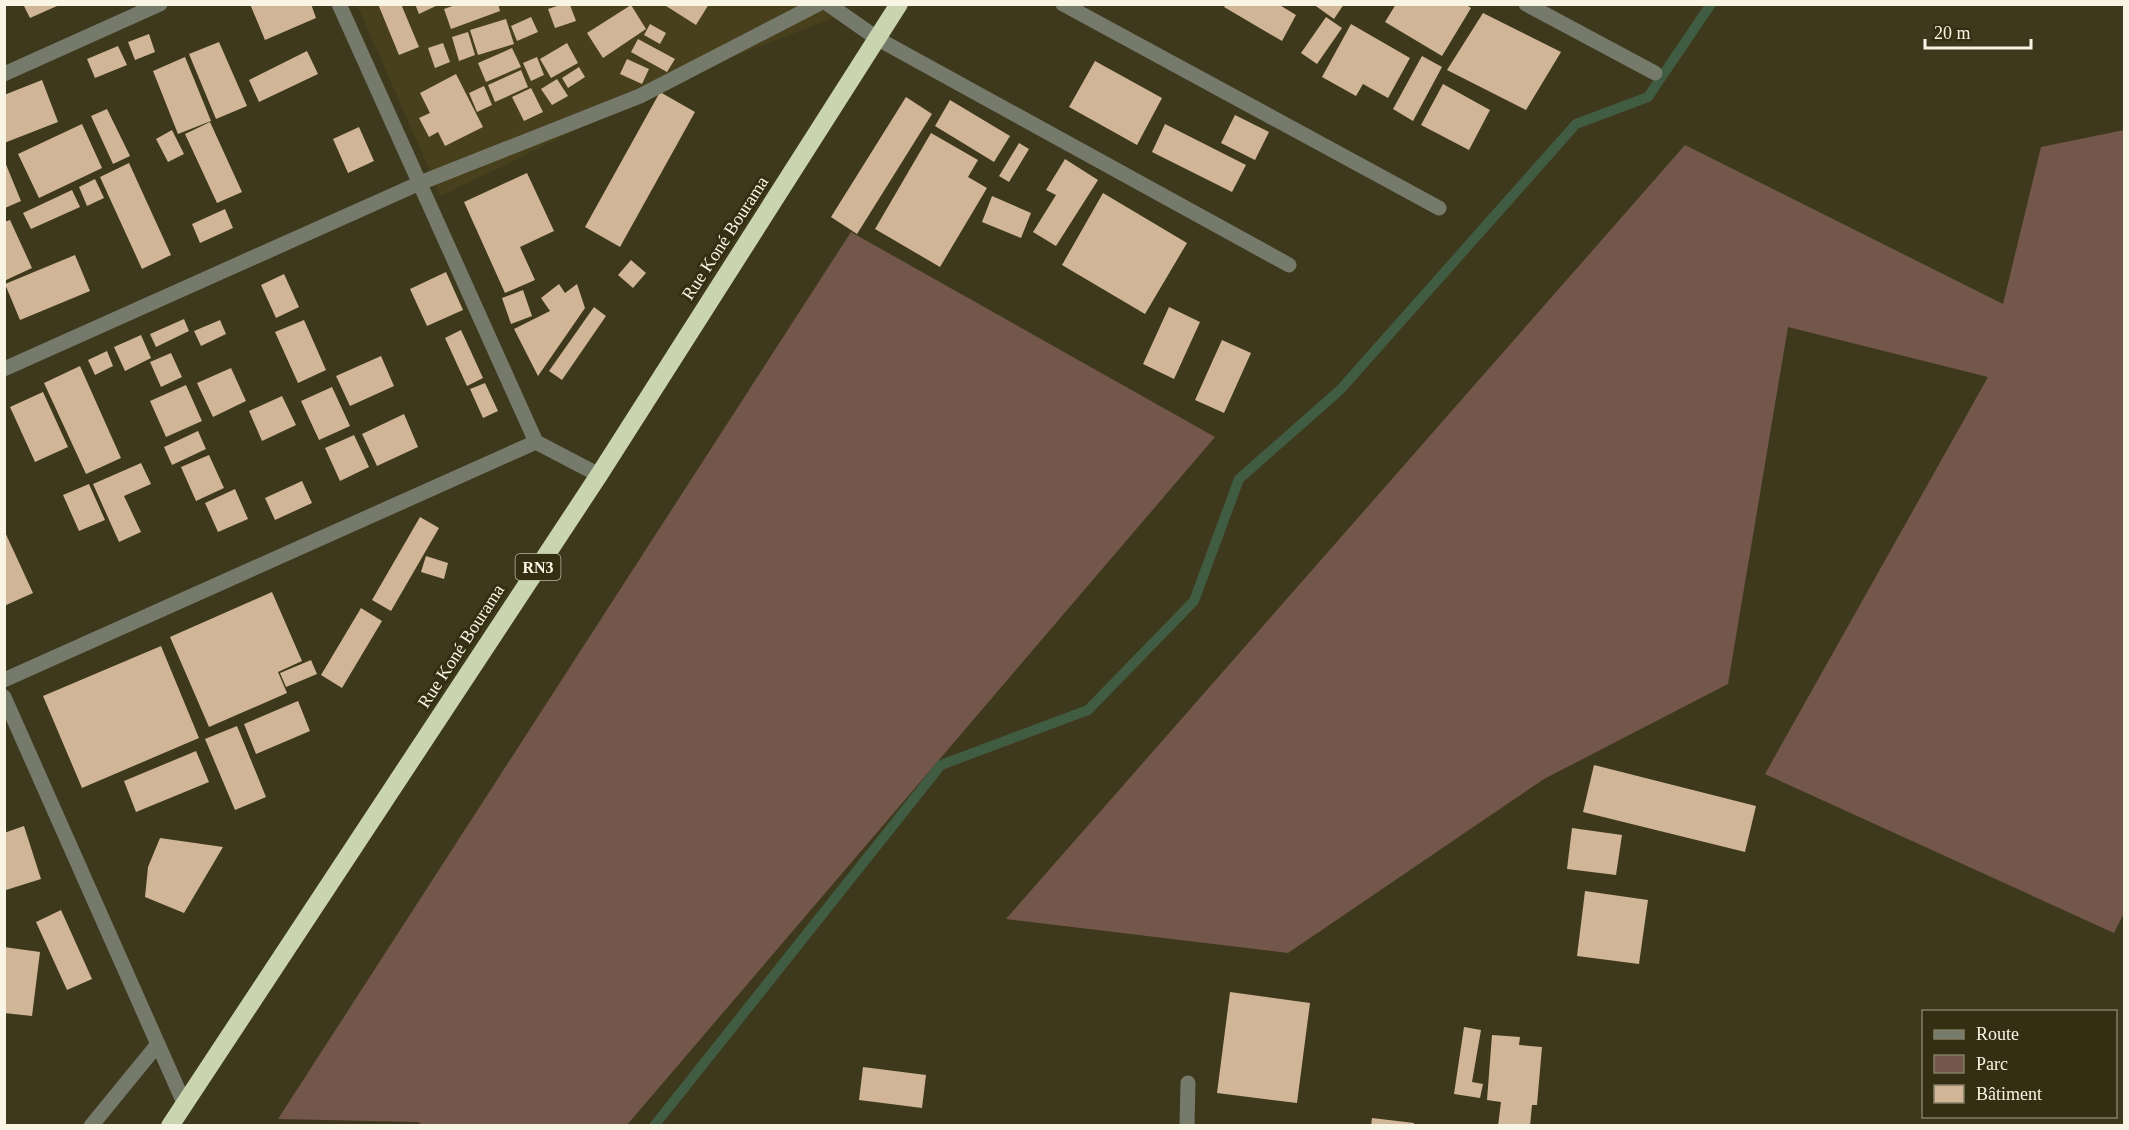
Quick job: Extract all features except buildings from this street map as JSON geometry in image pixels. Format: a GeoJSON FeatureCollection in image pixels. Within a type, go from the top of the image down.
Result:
{"type":"FeatureCollection","features":[{"type":"Feature","properties":{"kind":"highway","name":"Rue Koné Bourama"},"geometry":{"type":"LineString","coordinates":[[170,1125],[599,475],[899,4]]}},
{"type":"Feature","properties":{"kind":"street"},"geometry":{"type":"LineString","coordinates":[[4,74],[160,4]]}},
{"type":"Feature","properties":{"kind":"street"},"geometry":{"type":"LineString","coordinates":[[339,4],[536,441],[599,475]]}},
{"type":"Feature","properties":{"kind":"street"},"geometry":{"type":"LineString","coordinates":[[4,369],[420,183],[640,96],[818,4]]}},
{"type":"Feature","properties":{"kind":"street"},"geometry":{"type":"LineString","coordinates":[[828,4],[878,39],[1289,265]]}},
{"type":"Feature","properties":{"kind":"street"},"geometry":{"type":"LineString","coordinates":[[1063,4],[1439,208]]}},
{"type":"Feature","properties":{"kind":"street"},"geometry":{"type":"LineString","coordinates":[[1526,4],[1655,73]]}},
{"type":"Feature","properties":{"kind":"street"},"geometry":{"type":"LineString","coordinates":[[4,680],[536,441]]}},
{"type":"Feature","properties":{"kind":"street"},"geometry":{"type":"LineString","coordinates":[[4,697],[184,1103]]}},
{"type":"Feature","properties":{"kind":"street"},"geometry":{"type":"LineString","coordinates":[[91,1125],[158,1044]]}},
{"type":"Feature","properties":{"kind":"street"},"geometry":{"type":"LineString","coordinates":[[1187,1125],[1188,1083]]}},
{"type":"Feature","properties":{"kind":"shaded area"},"geometry":{"type":"Polygon","coordinates":[[[357,5],[846,5],[837,17],[698,70],[441,196],[357,5]]]}},
{"type":"Feature","properties":{"kind":"green space"},"geometry":{"type":"Polygon","coordinates":[[[2124,130],[2124,913],[2114,933],[1765,774],[1988,377],[1788,327],[1728,684],[1544,779],[1288,953],[1006,919],[1685,145],[2003,304],[2041,147],[2124,130]]]}},
{"type":"Feature","properties":{"kind":"green space"},"geometry":{"type":"Polygon","coordinates":[[[851,232],[1215,437],[627,1125],[424,1126],[418,1122],[278,1119],[851,232]]]}},
{"type":"Feature","properties":{"kind":"waterway"},"geometry":{"type":"LineString","coordinates":[[654,1126],[941,765],[1088,710],[1194,601],[1239,479],[1340,390],[1576,124],[1648,97],[1711,4]]}}]}
